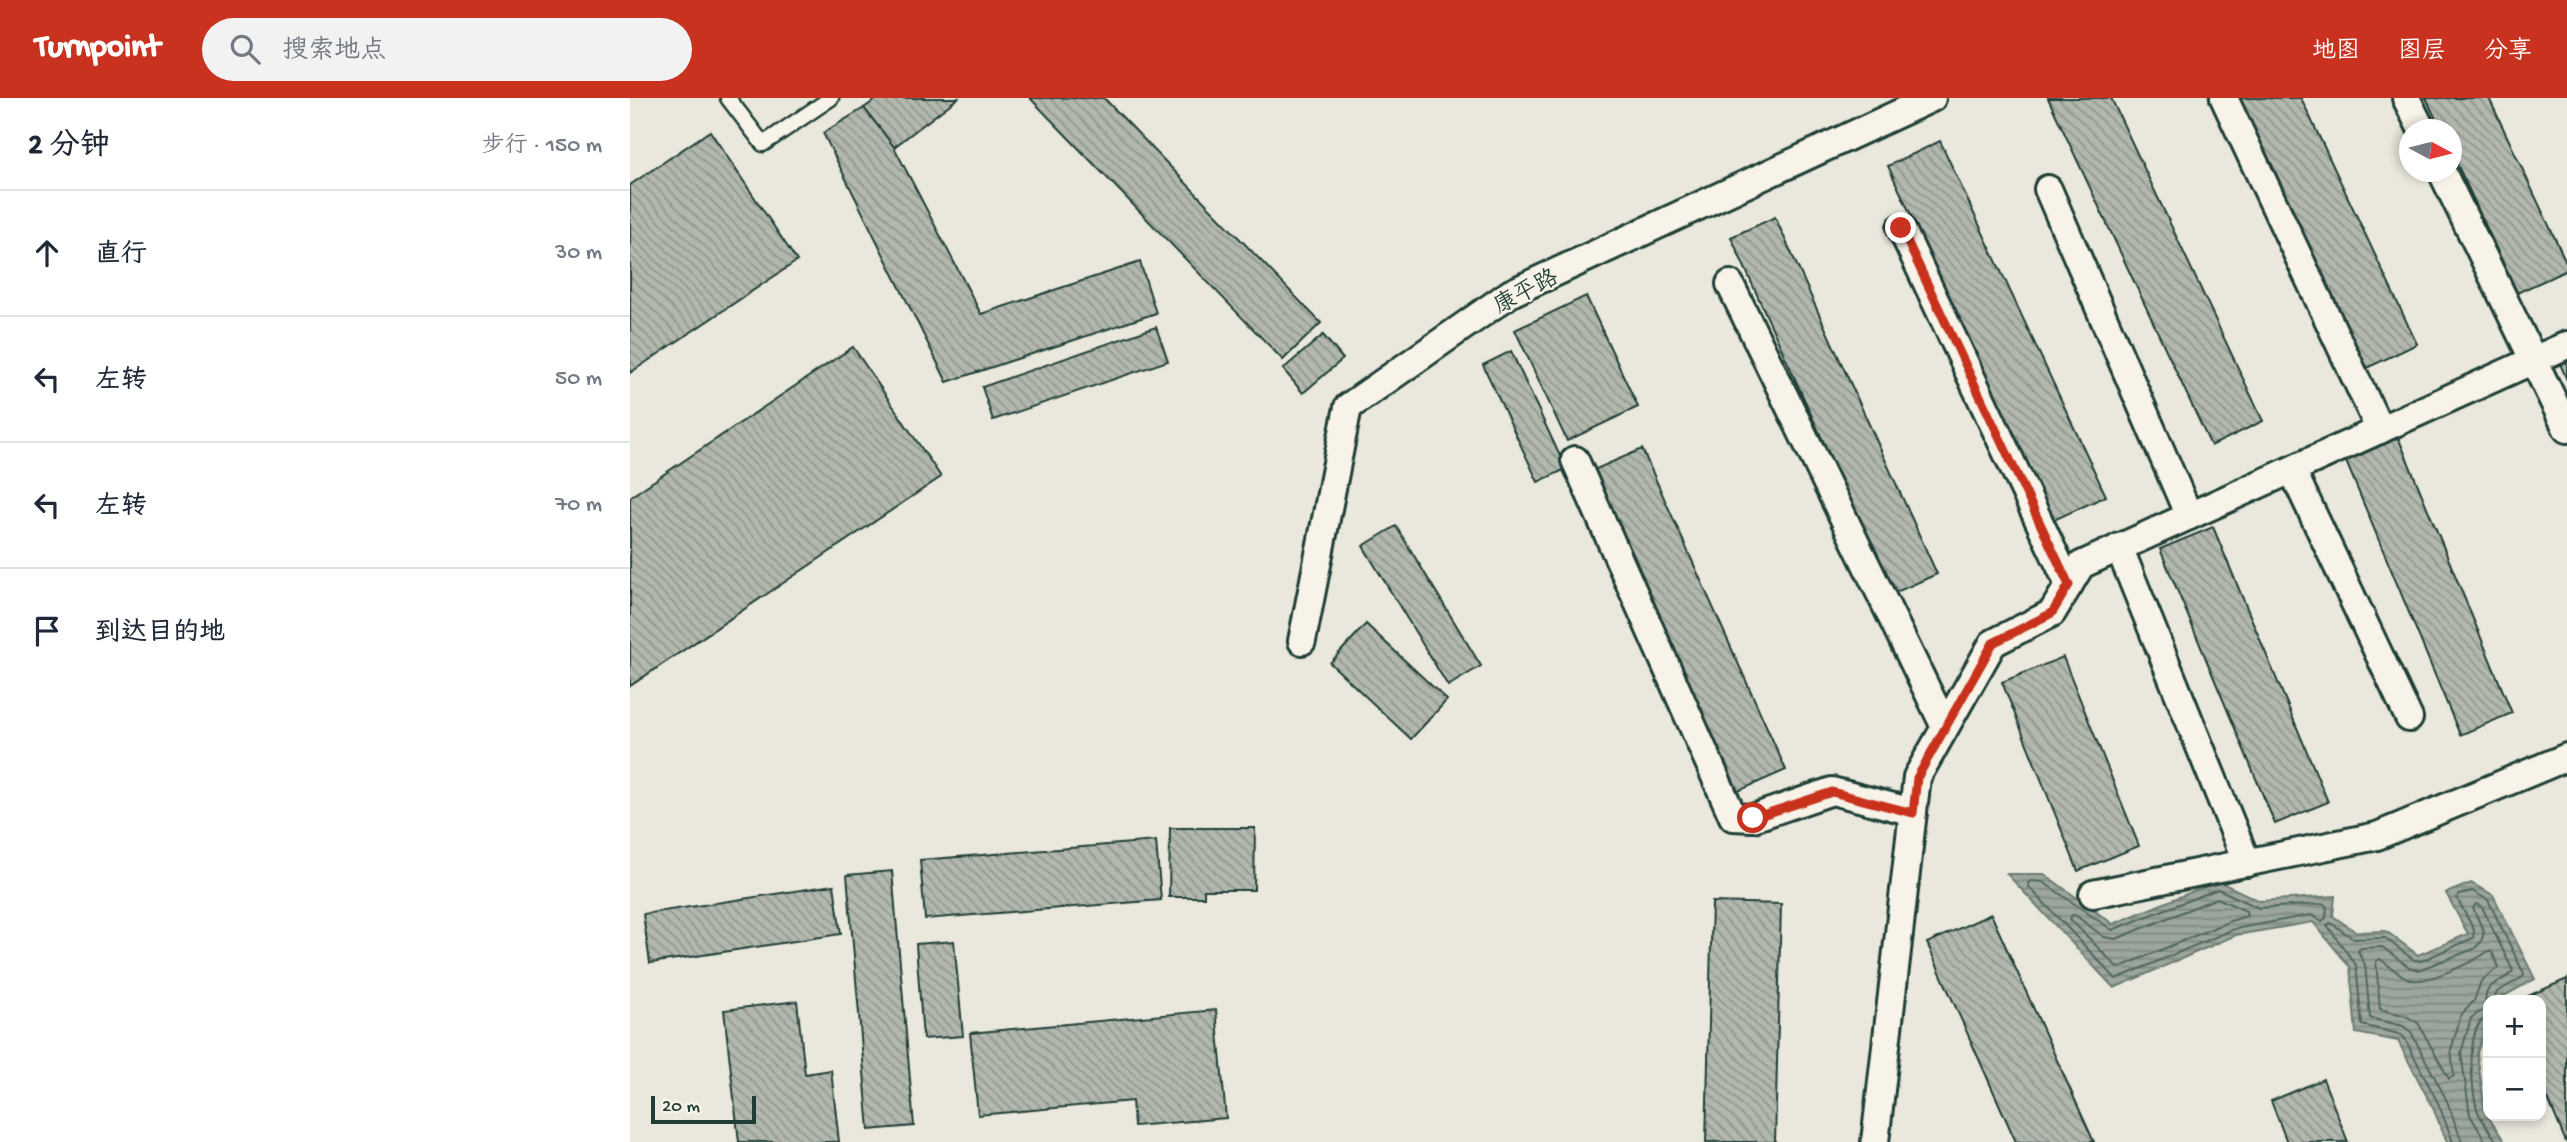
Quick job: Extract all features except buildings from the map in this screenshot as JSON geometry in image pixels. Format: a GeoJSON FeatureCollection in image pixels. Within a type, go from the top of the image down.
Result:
{"type":"FeatureCollection","features":[{"type":"Feature","properties":{"kind":"street","name":"康平路"},"geometry":{"type":"LineString","coordinates":[[1303,641],[1348,407],[1511,293],[1932,98]]}},
{"type":"Feature","properties":{"kind":"street"},"geometry":{"type":"LineString","coordinates":[[2224,98],[2380,430]]}},
{"type":"Feature","properties":{"kind":"street"},"geometry":{"type":"LineString","coordinates":[[2406,98],[2416,119]]}},
{"type":"Feature","properties":{"kind":"street"},"geometry":{"type":"LineString","coordinates":[[2447,182],[2567,429]]}},
{"type":"Feature","properties":{"kind":"street"},"geometry":{"type":"LineString","coordinates":[[2048,189],[2189,516]]}},
{"type":"Feature","properties":{"kind":"street"},"geometry":{"type":"LineString","coordinates":[[1901,228],[2069,585]]}},
{"type":"Feature","properties":{"kind":"street"},"geometry":{"type":"LineString","coordinates":[[1730,284],[1945,727]]}},
{"type":"Feature","properties":{"kind":"street"},"geometry":{"type":"LineString","coordinates":[[1875,1142],[1917,778],[1993,643],[2052,613],[2081,565],[2567,345]]}},
{"type":"Feature","properties":{"kind":"street"},"geometry":{"type":"LineString","coordinates":[[1575,460],[1733,817],[1753,818],[1832,792],[1913,813]]}},
{"type":"Feature","properties":{"kind":"street"},"geometry":{"type":"LineString","coordinates":[[2292,470],[2409,718]]}},
{"type":"Feature","properties":{"kind":"street"},"geometry":{"type":"LineString","coordinates":[[2119,547],[2247,863]]}},
{"type":"Feature","properties":{"kind":"street"},"geometry":{"type":"LineString","coordinates":[[2093,894],[2377,836],[2567,757]]}},
{"type":"Feature","properties":{"kind":"lane"},"geometry":{"type":"LineString","coordinates":[[729,98],[763,144],[831,98]]}},
{"type":"Feature","properties":{"kind":"water"},"geometry":{"type":"Polygon","coordinates":[[[2007,874],[2044,874],[2113,924],[2218,881],[2260,901],[2335,896],[2333,916],[2356,932],[2386,931],[2418,955],[2468,934],[2446,893],[2471,883],[2493,895],[2535,979],[2506,995],[2483,995],[2483,1035],[2477,1053],[2483,1121],[2491,1121],[2505,1142],[2447,1142],[2433,1108],[2398,1041],[2356,1033],[2350,967],[2313,922],[2236,935],[2114,988],[2007,874]]]}},
{"type":"Feature","properties":{"kind":"route"},"geometry":{"type":"LineString","coordinates":[[1753,818],[1832,792],[1913,813],[1917,778],[1993,643],[2052,613],[2069,585],[1901,228]]}}]}
